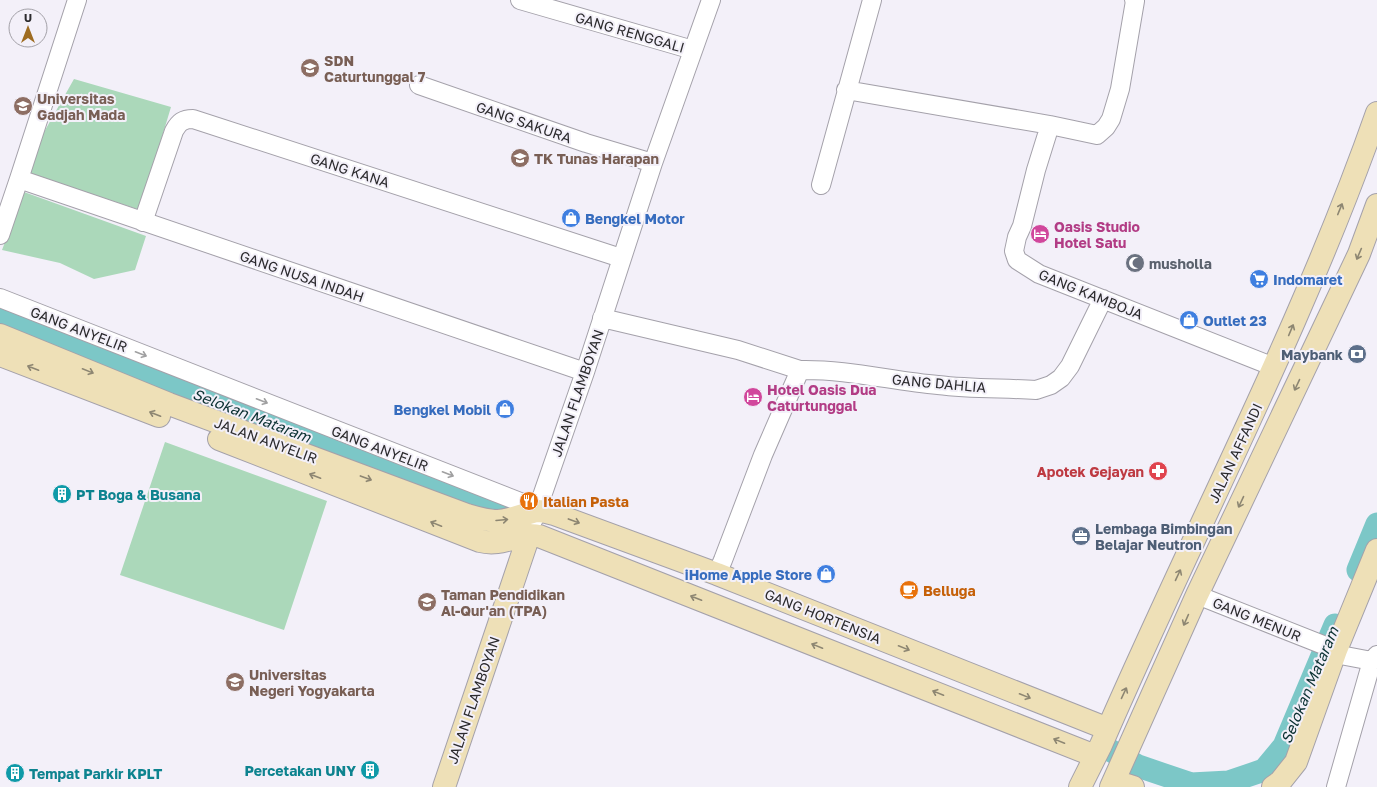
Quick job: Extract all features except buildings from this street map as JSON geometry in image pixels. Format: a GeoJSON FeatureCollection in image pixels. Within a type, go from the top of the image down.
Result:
{"type":"FeatureCollection","features":[{"type":"Feature","properties":{"kind":"main road","name":"JALAN AFFANDI"},"geometry":{"type":"LineString","coordinates":[[1080,787],[1274,367],[1371,147],[1377,113]]}},
{"type":"Feature","properties":{"kind":"main road","name":"JALAN AFFANDI"},"geometry":{"type":"LineString","coordinates":[[1119,781],[1133,738],[1197,595],[1359,254],[1377,205]]}},
{"type":"Feature","properties":{"kind":"main road","name":"JALAN ANYELIR"},"geometry":{"type":"LineString","coordinates":[[0,335],[169,404],[467,515],[483,520],[498,521],[511,519],[537,510]]}},
{"type":"Feature","properties":{"kind":"main road","name":"JALAN ANYELIR"},"geometry":{"type":"LineString","coordinates":[[0,355],[334,483],[472,538],[485,542],[502,542],[529,535]]}},
{"type":"Feature","properties":{"kind":"main road","name":"GANG HORTENSIA"},"geometry":{"type":"LineString","coordinates":[[537,510],[554,514],[717,574],[1108,729]]}},
{"type":"Feature","properties":{"kind":"main road","name":"GANG HORTENSIA"},"geometry":{"type":"LineString","coordinates":[[529,535],[539,536],[1095,756]]}},
{"type":"Feature","properties":{"kind":"main road","name":"JALAN FLAMBOYAN"},"geometry":{"type":"LineString","coordinates":[[444,787],[529,535]]}},
{"type":"Feature","properties":{"kind":"main road"},"geometry":{"type":"LineString","coordinates":[[1273,787],[1280,782],[1296,762],[1329,649],[1377,550]]}},
{"type":"Feature","properties":{"kind":"street"},"geometry":{"type":"LineString","coordinates":[[0,235],[77,0]]}},
{"type":"Feature","properties":{"kind":"street","name":"GANG RENGGALI"},"geometry":{"type":"LineString","coordinates":[[520,0],[693,50]]}},
{"type":"Feature","properties":{"kind":"street","name":"JALAN FLAMBOYAN"},"geometry":{"type":"LineString","coordinates":[[529,535],[585,372],[653,163],[711,0]]}},
{"type":"Feature","properties":{"kind":"street"},"geometry":{"type":"LineString","coordinates":[[821,185],[872,0]]}},
{"type":"Feature","properties":{"kind":"street"},"geometry":{"type":"LineString","coordinates":[[846,90],[1050,125],[1097,135],[1106,127],[1111,119],[1120,89],[1135,0]]}},
{"type":"Feature","properties":{"kind":"street","name":"GANG SAKURA"},"geometry":{"type":"LineString","coordinates":[[419,85],[586,143],[653,163]]}},
{"type":"Feature","properties":{"kind":"street","name":"GANG KANA"},"geometry":{"type":"LineString","coordinates":[[143,222],[174,131],[178,124],[185,119],[193,119],[621,258]]}},
{"type":"Feature","properties":{"kind":"street","name":"GANG KAMBOJA"},"geometry":{"type":"LineString","coordinates":[[1050,125],[1014,251],[1017,260],[1039,274],[1274,367]]}},
{"type":"Feature","properties":{"kind":"street","name":"GANG NUSA INDAH"},"geometry":{"type":"LineString","coordinates":[[19,179],[585,372]]}},
{"type":"Feature","properties":{"kind":"street","name":"GANG ANYELIR"},"geometry":{"type":"LineString","coordinates":[[0,298],[537,510]]}},
{"type":"Feature","properties":{"kind":"street","name":"GANG DAHLIA"},"geometry":{"type":"LineString","coordinates":[[602,318],[738,350],[800,370],[847,372],[939,386],[1036,390],[1051,385],[1061,378],[1070,366],[1103,299]]}},
{"type":"Feature","properties":{"kind":"street"},"geometry":{"type":"LineString","coordinates":[[717,574],[763,455],[800,370]]}},
{"type":"Feature","properties":{"kind":"street","name":"GANG MENUR"},"geometry":{"type":"LineString","coordinates":[[1197,595],[1329,649],[1374,658]]}},
{"type":"Feature","properties":{"kind":"street"},"geometry":{"type":"LineString","coordinates":[[1336,787],[1374,658]]}},
{"type":"Feature","properties":{"kind":"green space"},"geometry":{"type":"Polygon","coordinates":[[[74,79],[171,107],[140,210],[22,171],[74,79]]]}},
{"type":"Feature","properties":{"kind":"green space"},"geometry":{"type":"Polygon","coordinates":[[[24,192],[146,236],[135,270],[94,279],[60,263],[2,250],[24,192]]]}},
{"type":"Feature","properties":{"kind":"green space"},"geometry":{"type":"Polygon","coordinates":[[[165,442],[327,501],[284,630],[120,575],[165,442]]]}},
{"type":"Feature","properties":{"kind":"waterway","name":"Selokan Mataram"},"geometry":{"type":"LineString","coordinates":[[0,320],[318,439],[505,506]]}},
{"type":"Feature","properties":{"kind":"waterway","name":"Selokan Mataram"},"geometry":{"type":"LineString","coordinates":[[1358,570],[1377,524]]}},
{"type":"Feature","properties":{"kind":"waterway","name":"Selokan Mataram"},"geometry":{"type":"LineString","coordinates":[[1101,745],[1138,766],[1191,784],[1229,782],[1264,770],[1284,746],[1335,625]]}},
{"type":"Feature","properties":{"kind":"place","name":"SDN Caturtunggal 7"},"geometry":{"type":"Point","coordinates":[310,68]}},
{"type":"Feature","properties":{"kind":"place","name":"Universitas Gadjah Mada"},"geometry":{"type":"Point","coordinates":[23,106]}},
{"type":"Feature","properties":{"kind":"place","name":"TK Tunas Harapan"},"geometry":{"type":"Point","coordinates":[520,158]}},
{"type":"Feature","properties":{"kind":"place","name":"Bengkel Motor"},"geometry":{"type":"Point","coordinates":[571,218]}},
{"type":"Feature","properties":{"kind":"place","name":"Oasis Studio Hotel Satu"},"geometry":{"type":"Point","coordinates":[1040,234]}},
{"type":"Feature","properties":{"kind":"place","name":"musholla"},"geometry":{"type":"Point","coordinates":[1135,263]}},
{"type":"Feature","properties":{"kind":"place","name":"Indomaret"},"geometry":{"type":"Point","coordinates":[1259,279]}},
{"type":"Feature","properties":{"kind":"place","name":"Outlet 23"},"geometry":{"type":"Point","coordinates":[1189,320]}},
{"type":"Feature","properties":{"kind":"place","name":"Maybank"},"geometry":{"type":"Point","coordinates":[1357,354]}},
{"type":"Feature","properties":{"kind":"place","name":"Hotel Oasis Dua Caturtunggal"},"geometry":{"type":"Point","coordinates":[753,397]}},
{"type":"Feature","properties":{"kind":"place","name":"Bengkel Mobil"},"geometry":{"type":"Point","coordinates":[505,409]}},
{"type":"Feature","properties":{"kind":"place","name":"Apotek Gejayan"},"geometry":{"type":"Point","coordinates":[1158,471]}},
{"type":"Feature","properties":{"kind":"place","name":"PT Boga & Busana"},"geometry":{"type":"Point","coordinates":[62,494]}},
{"type":"Feature","properties":{"kind":"place","name":"Italian Pasta"},"geometry":{"type":"Point","coordinates":[529,501]}},
{"type":"Feature","properties":{"kind":"place","name":"Lembaga Bimbingan Belajar Neutron"},"geometry":{"type":"Point","coordinates":[1081,536]}},
{"type":"Feature","properties":{"kind":"place","name":"iHome Apple Store"},"geometry":{"type":"Point","coordinates":[826,574]}},
{"type":"Feature","properties":{"kind":"place","name":"Belluga"},"geometry":{"type":"Point","coordinates":[909,590]}},
{"type":"Feature","properties":{"kind":"place","name":"Taman Pendidikan Al-Qur'an (TPA)"},"geometry":{"type":"Point","coordinates":[427,602]}},
{"type":"Feature","properties":{"kind":"place","name":"Universitas Negeri Yogyakarta"},"geometry":{"type":"Point","coordinates":[235,682]}},
{"type":"Feature","properties":{"kind":"place","name":"Percetakan UNY"},"geometry":{"type":"Point","coordinates":[370,770]}},
{"type":"Feature","properties":{"kind":"place","name":"Tempat Parkir KPLT"},"geometry":{"type":"Point","coordinates":[15,773]}}]}
